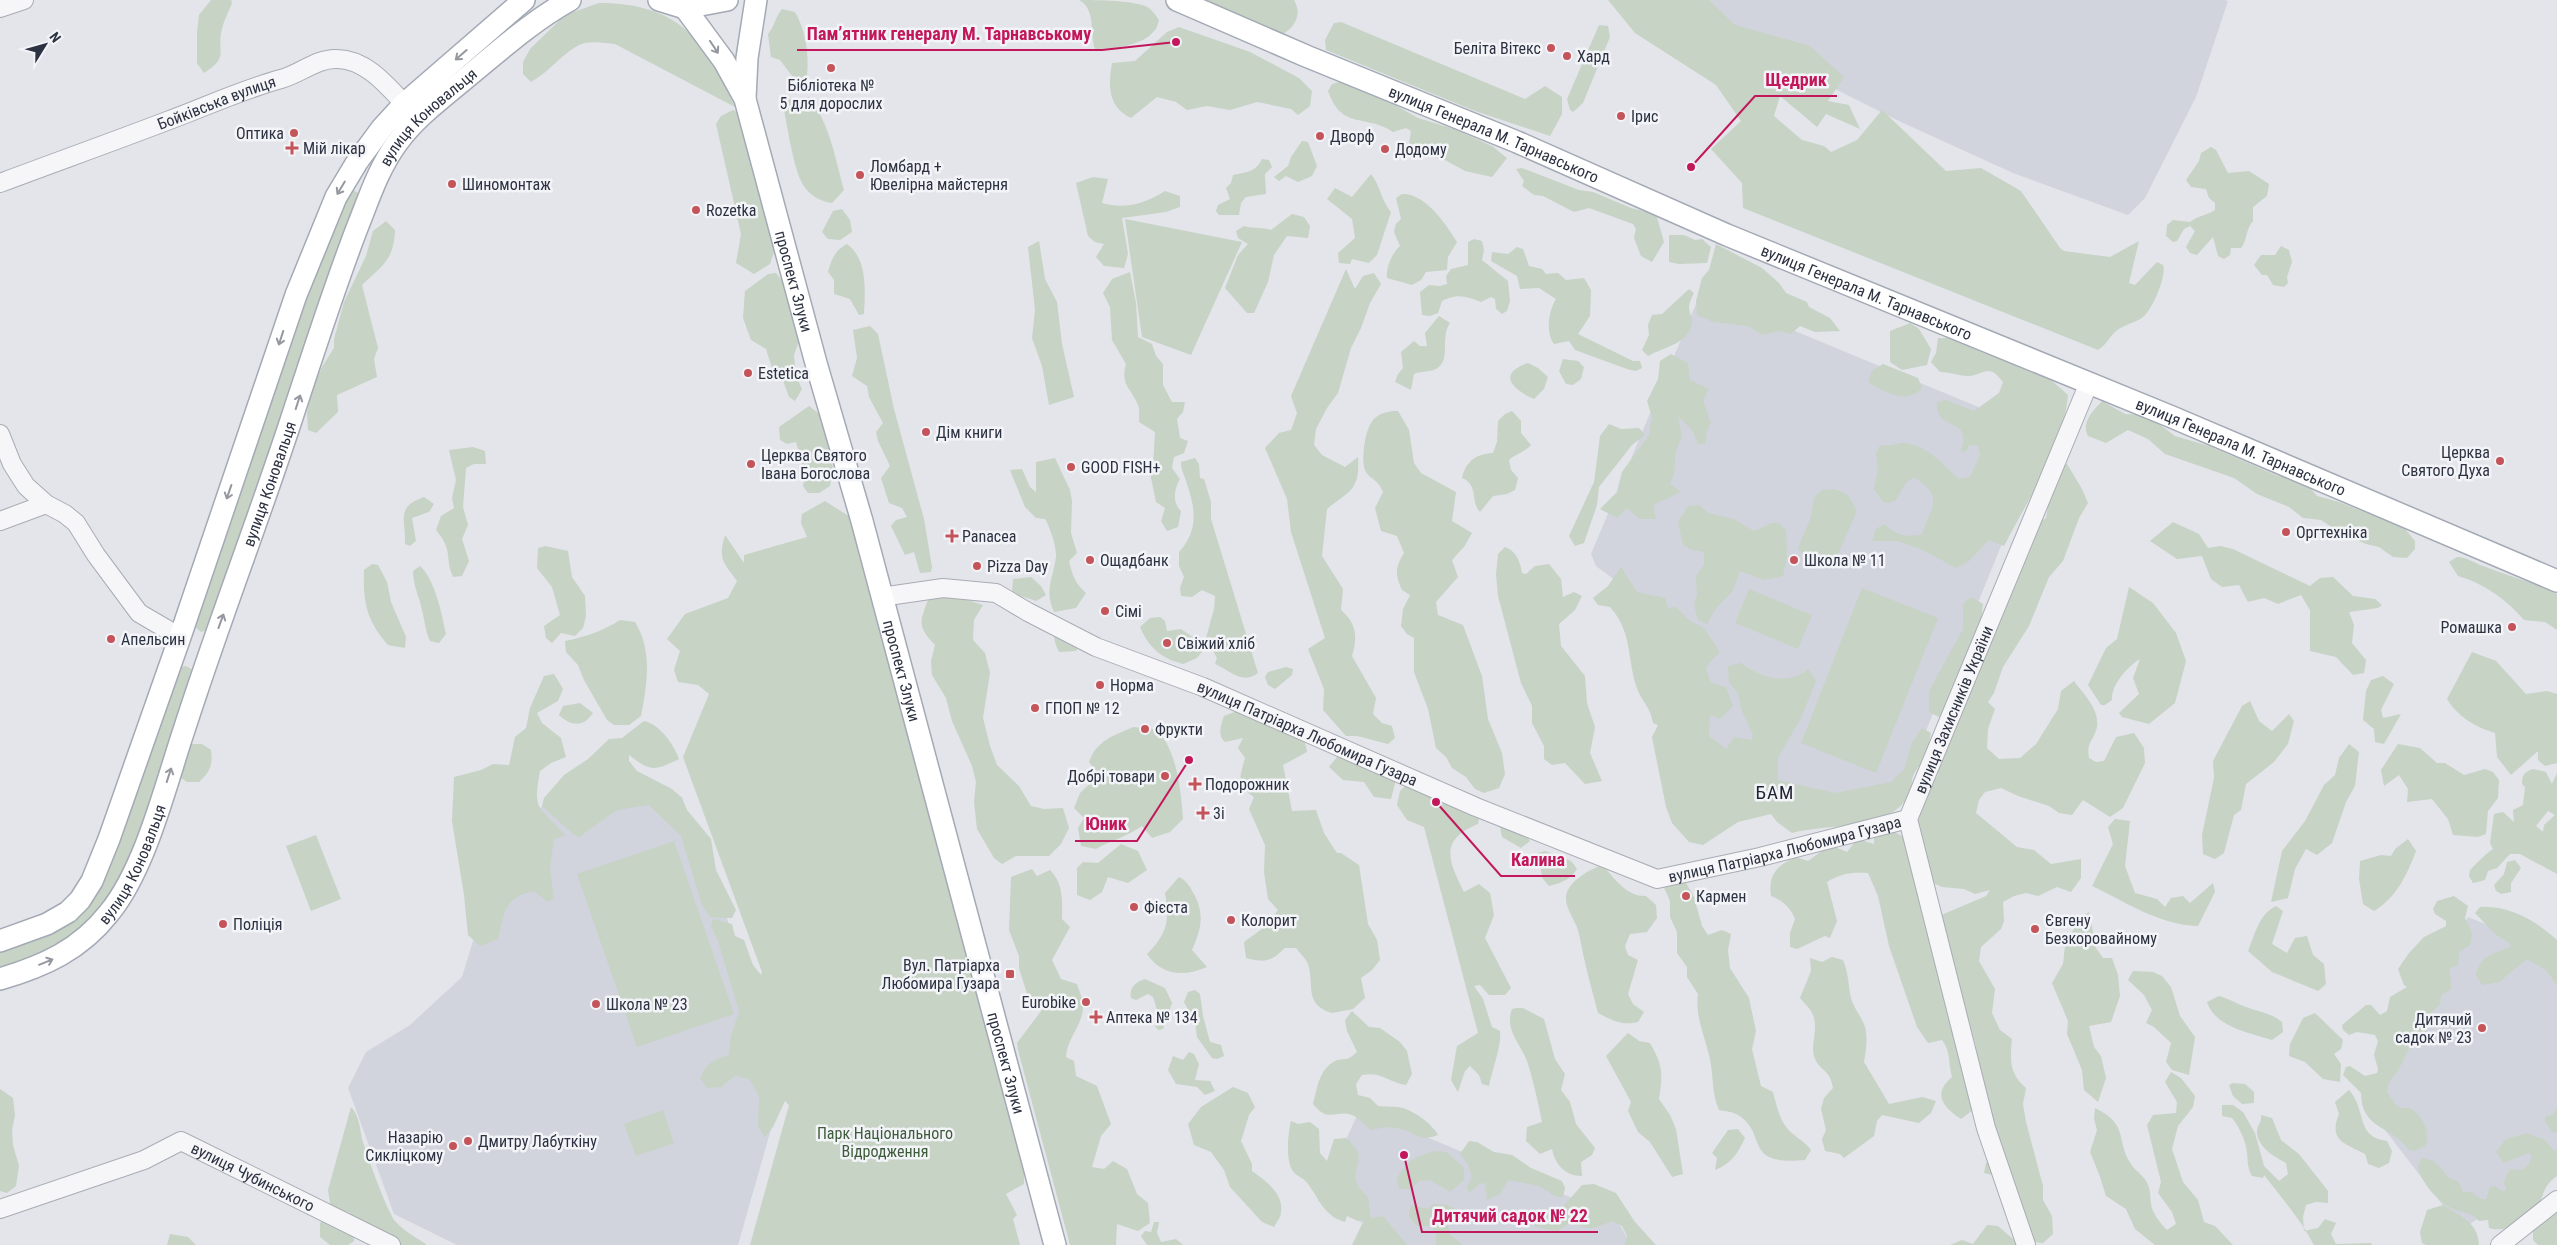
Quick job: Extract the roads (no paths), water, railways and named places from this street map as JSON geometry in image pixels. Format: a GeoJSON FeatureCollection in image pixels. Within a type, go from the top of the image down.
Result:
{"type":"FeatureCollection","features":[{"type":"Feature","properties":{"kind":"main road","name":"вулиця Коновальця"},"geometry":{"type":"LineString","coordinates":[[0,979],[61,956],[93,931],[119,901],[136,868],[289,428],[342,267],[376,179],[396,144],[411,111],[482,36],[524,0]]}},
{"type":"Feature","properties":{"kind":"main road","name":"вулиця Коновальця"},"geometry":{"type":"LineString","coordinates":[[0,941],[48,924],[68,912],[80,900],[92,881],[109,839],[180,637],[296,295],[336,198],[357,162],[382,128],[411,111],[496,53],[553,10],[570,0]]}},
{"type":"Feature","properties":{"kind":"main road"},"geometry":{"type":"LineString","coordinates":[[659,0],[685,8],[727,0]]}},
{"type":"Feature","properties":{"kind":"main road","name":"проспект Злуки"},"geometry":{"type":"LineString","coordinates":[[745,98],[747,58],[756,0]]}},
{"type":"Feature","properties":{"kind":"main road","name":"вулиця Генерала М. Тарнавського"},"geometry":{"type":"LineString","coordinates":[[1177,0],[1306,56],[1517,142],[1727,235],[2172,418],[2557,581]]}},
{"type":"Feature","properties":{"kind":"main road","name":"проспект Злуки"},"geometry":{"type":"LineString","coordinates":[[685,8],[724,62],[745,98],[1055,1245]]}},
{"type":"Feature","properties":{"kind":"main road"},"geometry":{"type":"LineString","coordinates":[[482,36],[496,53]]}},
{"type":"Feature","properties":{"kind":"main road"},"geometry":{"type":"LineString","coordinates":[[357,162],[376,179]]}},
{"type":"Feature","properties":{"kind":"main road"},"geometry":{"type":"LineString","coordinates":[[180,637],[210,652]]}},
{"type":"Feature","properties":{"kind":"street"},"geometry":{"type":"LineString","coordinates":[[0,8],[24,0]]}},
{"type":"Feature","properties":{"kind":"street","name":"Бойківська вулиця"},"geometry":{"type":"LineString","coordinates":[[0,183],[169,121],[242,90],[295,74],[318,62],[338,59],[358,64],[385,84],[411,111]]}},
{"type":"Feature","properties":{"kind":"street","name":"вулиця Захисників України"},"geometry":{"type":"LineString","coordinates":[[1908,819],[2088,385]]}},
{"type":"Feature","properties":{"kind":"street"},"geometry":{"type":"LineString","coordinates":[[0,434],[12,464],[26,486],[46,504],[65,514],[76,523],[96,555],[139,613],[180,637]]}},
{"type":"Feature","properties":{"kind":"street"},"geometry":{"type":"LineString","coordinates":[[0,521],[46,504]]}},
{"type":"Feature","properties":{"kind":"street","name":"вулиця Патріарха Любомира Гузара"},"geometry":{"type":"LineString","coordinates":[[881,596],[943,588],[996,593],[1028,612],[1096,647],[1203,687],[1476,807],[1657,879],[1779,853],[1908,819]]}},
{"type":"Feature","properties":{"kind":"street"},"geometry":{"type":"LineString","coordinates":[[1908,819],[1986,1128],[2026,1245]]}},
{"type":"Feature","properties":{"kind":"street","name":"вулиця Чубинського"},"geometry":{"type":"LineString","coordinates":[[0,1209],[144,1160],[181,1141],[391,1245]]}},
{"type":"Feature","properties":{"kind":"street"},"geometry":{"type":"LineString","coordinates":[[2500,1245],[2557,1200]]}},
{"type":"Feature","properties":{"kind":"place","name":"Пам’ятник генералу М. Тарнавському"},"geometry":{"type":"Point","coordinates":[1176,42]}},
{"type":"Feature","properties":{"kind":"place","name":"Беліта Вітекс"},"geometry":{"type":"Point","coordinates":[1551,48]}},
{"type":"Feature","properties":{"kind":"place","name":"Хард"},"geometry":{"type":"Point","coordinates":[1567,56]}},
{"type":"Feature","properties":{"kind":"place","name":"Бібліотека № 5 для дорослих"},"geometry":{"type":"Point","coordinates":[831,68]}},
{"type":"Feature","properties":{"kind":"place","name":"Ірис"},"geometry":{"type":"Point","coordinates":[1621,116]}},
{"type":"Feature","properties":{"kind":"place","name":"Оптика"},"geometry":{"type":"Point","coordinates":[294,133]}},
{"type":"Feature","properties":{"kind":"place","name":"Дворф"},"geometry":{"type":"Point","coordinates":[1320,136]}},
{"type":"Feature","properties":{"kind":"place","name":"Мій лікар"},"geometry":{"type":"Point","coordinates":[292,148]}},
{"type":"Feature","properties":{"kind":"place","name":"Додому"},"geometry":{"type":"Point","coordinates":[1385,149]}},
{"type":"Feature","properties":{"kind":"place","name":"Щедрик"},"geometry":{"type":"Point","coordinates":[1691,167]}},
{"type":"Feature","properties":{"kind":"place","name":"Ломбард + Ювелірна майстерня"},"geometry":{"type":"Point","coordinates":[860,175]}},
{"type":"Feature","properties":{"kind":"place","name":"Шиномонтаж"},"geometry":{"type":"Point","coordinates":[452,184]}},
{"type":"Feature","properties":{"kind":"place","name":"Rozetka"},"geometry":{"type":"Point","coordinates":[696,210]}},
{"type":"Feature","properties":{"kind":"place","name":"Estetica"},"geometry":{"type":"Point","coordinates":[748,373]}},
{"type":"Feature","properties":{"kind":"place","name":"Дім книги"},"geometry":{"type":"Point","coordinates":[926,432]}},
{"type":"Feature","properties":{"kind":"place","name":"Церква Святого Духа"},"geometry":{"type":"Point","coordinates":[2500,461]}},
{"type":"Feature","properties":{"kind":"place","name":"Церква Святого Івана Богослова"},"geometry":{"type":"Point","coordinates":[751,464]}},
{"type":"Feature","properties":{"kind":"place","name":"GOOD FISH+"},"geometry":{"type":"Point","coordinates":[1071,467]}},
{"type":"Feature","properties":{"kind":"place","name":"Оргтехніка"},"geometry":{"type":"Point","coordinates":[2286,532]}},
{"type":"Feature","properties":{"kind":"place","name":"Panacea"},"geometry":{"type":"Point","coordinates":[952,536]}},
{"type":"Feature","properties":{"kind":"place","name":"Ощадбанк"},"geometry":{"type":"Point","coordinates":[1090,560]}},
{"type":"Feature","properties":{"kind":"place","name":"Школа № 11"},"geometry":{"type":"Point","coordinates":[1794,560]}},
{"type":"Feature","properties":{"kind":"place","name":"Pizza Day"},"geometry":{"type":"Point","coordinates":[977,566]}},
{"type":"Feature","properties":{"kind":"place","name":"Сімі"},"geometry":{"type":"Point","coordinates":[1105,611]}},
{"type":"Feature","properties":{"kind":"place","name":"Ромашка"},"geometry":{"type":"Point","coordinates":[2512,627]}},
{"type":"Feature","properties":{"kind":"place","name":"Апельсин"},"geometry":{"type":"Point","coordinates":[111,639]}},
{"type":"Feature","properties":{"kind":"place","name":"Свіжий хліб"},"geometry":{"type":"Point","coordinates":[1167,643]}},
{"type":"Feature","properties":{"kind":"place","name":"Норма"},"geometry":{"type":"Point","coordinates":[1100,685]}},
{"type":"Feature","properties":{"kind":"place","name":"ГПОП № 12"},"geometry":{"type":"Point","coordinates":[1035,708]}},
{"type":"Feature","properties":{"kind":"place","name":"Фрукти"},"geometry":{"type":"Point","coordinates":[1145,729]}},
{"type":"Feature","properties":{"kind":"place","name":"Юник"},"geometry":{"type":"Point","coordinates":[1189,760]}},
{"type":"Feature","properties":{"kind":"place","name":"Добрі товари"},"geometry":{"type":"Point","coordinates":[1165,776]}},
{"type":"Feature","properties":{"kind":"place","name":"Подорожник"},"geometry":{"type":"Point","coordinates":[1195,784]}},
{"type":"Feature","properties":{"kind":"place","name":"Калина"},"geometry":{"type":"Point","coordinates":[1436,802]}},
{"type":"Feature","properties":{"kind":"place","name":"3і"},"geometry":{"type":"Point","coordinates":[1203,813]}},
{"type":"Feature","properties":{"kind":"place","name":"Кармен"},"geometry":{"type":"Point","coordinates":[1686,896]}},
{"type":"Feature","properties":{"kind":"place","name":"Фієста"},"geometry":{"type":"Point","coordinates":[1134,907]}},
{"type":"Feature","properties":{"kind":"place","name":"Колорит"},"geometry":{"type":"Point","coordinates":[1231,920]}},
{"type":"Feature","properties":{"kind":"place","name":"Поліція"},"geometry":{"type":"Point","coordinates":[223,924]}},
{"type":"Feature","properties":{"kind":"place","name":"Євгену Безкоровайному"},"geometry":{"type":"Point","coordinates":[2035,929]}},
{"type":"Feature","properties":{"kind":"place","name":"Вул. Патріарха Любомира Гузара"},"geometry":{"type":"Point","coordinates":[1010,974]}},
{"type":"Feature","properties":{"kind":"place","name":"Eurobike"},"geometry":{"type":"Point","coordinates":[1086,1002]}},
{"type":"Feature","properties":{"kind":"place","name":"Школа № 23"},"geometry":{"type":"Point","coordinates":[596,1004]}},
{"type":"Feature","properties":{"kind":"place","name":"Аптека № 134"},"geometry":{"type":"Point","coordinates":[1096,1017]}},
{"type":"Feature","properties":{"kind":"place","name":"Дитячий садок № 23"},"geometry":{"type":"Point","coordinates":[2482,1028]}},
{"type":"Feature","properties":{"kind":"place","name":"Дмитру Лабуткіну"},"geometry":{"type":"Point","coordinates":[468,1141]}},
{"type":"Feature","properties":{"kind":"place","name":"Назарію Сикліцкому"},"geometry":{"type":"Point","coordinates":[453,1146]}},
{"type":"Feature","properties":{"kind":"place","name":"Дитячий садок № 22"},"geometry":{"type":"Point","coordinates":[1404,1155]}},
{"type":"Feature","properties":{"kind":"district","name":"БАМ"},"geometry":{"type":"Point","coordinates":[1775,792]}},
{"type":"Feature","properties":{"kind":"park label","name":"Парк Національного Відродження"},"geometry":{"type":"Point","coordinates":[885,1142]}}]}
